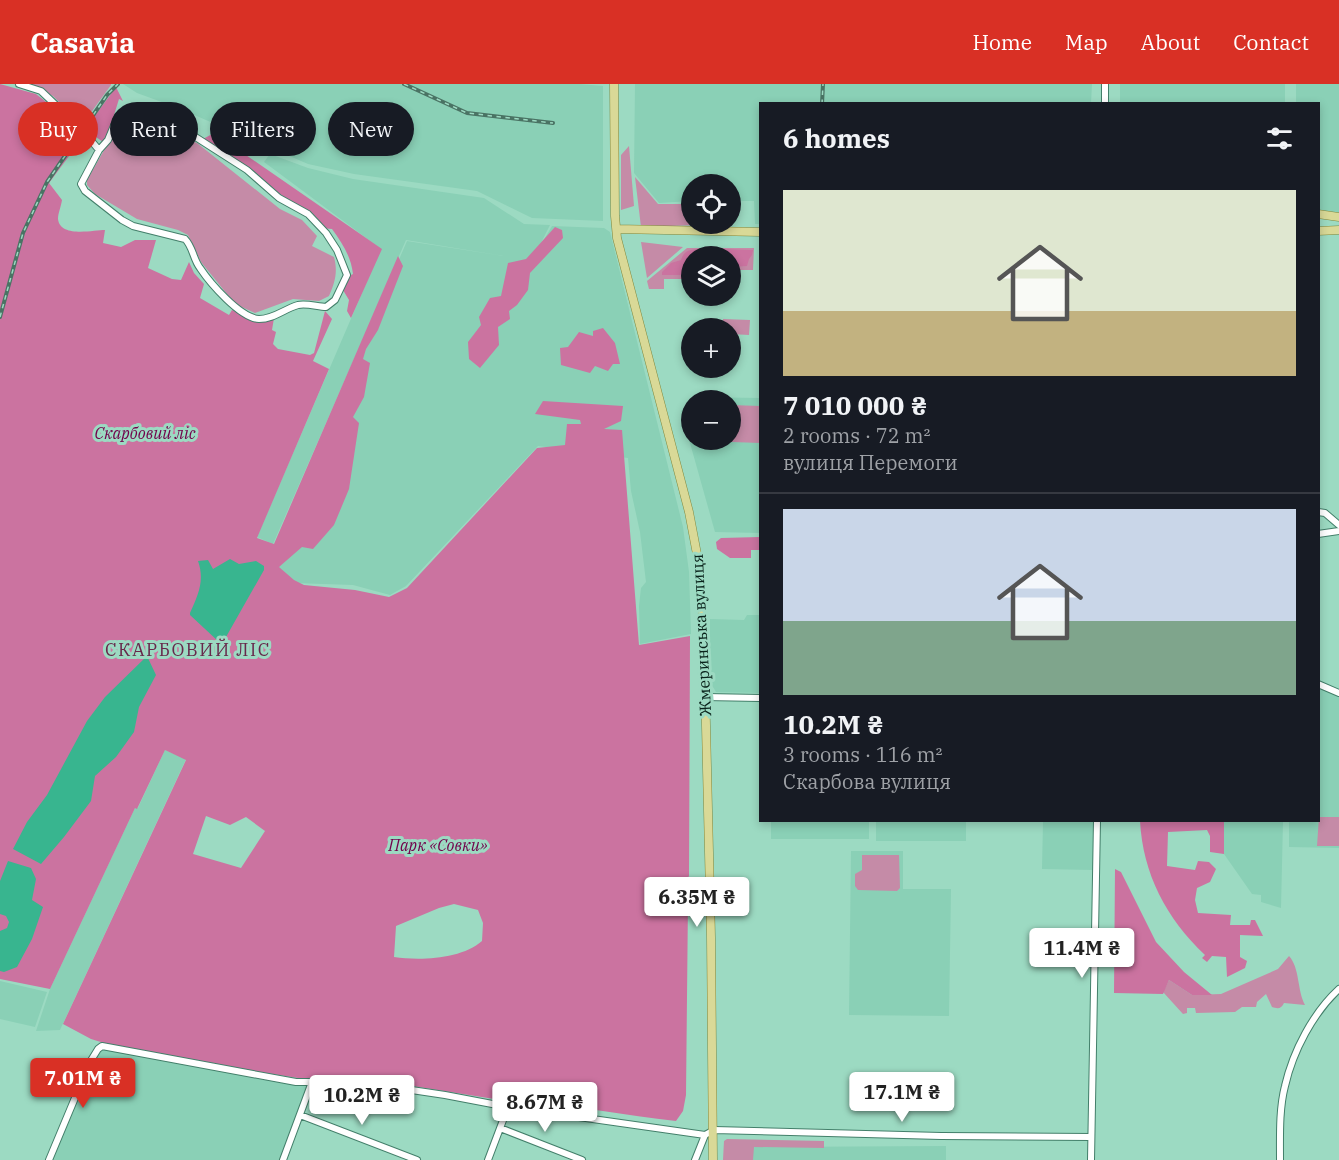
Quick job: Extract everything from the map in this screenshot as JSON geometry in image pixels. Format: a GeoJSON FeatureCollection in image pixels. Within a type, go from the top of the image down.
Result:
{"type":"FeatureCollection","features":[{"type":"Feature","properties":{"kind":"main road","name":"Жмеринська вулиця"},"geometry":{"type":"LineString","coordinates":[[614,84],[617,229],[620,252],[687,506],[698,557],[704,641],[713,1160]]}},
{"type":"Feature","properties":{"kind":"main road"},"geometry":{"type":"LineString","coordinates":[[1320,214],[1339,217]]}},
{"type":"Feature","properties":{"kind":"main road"},"geometry":{"type":"LineString","coordinates":[[617,229],[759,231]]}},
{"type":"Feature","properties":{"kind":"main road"},"geometry":{"type":"LineString","coordinates":[[1320,231],[1339,230]]}},
{"type":"Feature","properties":{"kind":"street"},"geometry":{"type":"LineString","coordinates":[[19,84],[41,92],[83,131],[99,150]]}},
{"type":"Feature","properties":{"kind":"street"},"geometry":{"type":"LineString","coordinates":[[1105,84],[1105,102]]}},
{"type":"Feature","properties":{"kind":"street"},"geometry":{"type":"LineString","coordinates":[[133,110],[183,129],[247,170],[279,198],[308,214],[316,222],[337,250],[347,275],[335,300],[326,307],[301,304],[274,316],[257,319],[247,315],[232,305],[198,267],[189,243],[185,239],[133,226],[82,188],[81,184],[99,150],[108,140],[118,116],[126,111],[133,110]]}},
{"type":"Feature","properties":{"kind":"street"},"geometry":{"type":"LineString","coordinates":[[1324,515],[1339,525]]}},
{"type":"Feature","properties":{"kind":"street"},"geometry":{"type":"LineString","coordinates":[[1324,515],[1330,526],[1326,532]]}},
{"type":"Feature","properties":{"kind":"street"},"geometry":{"type":"LineString","coordinates":[[1320,534],[1339,531]]}},
{"type":"Feature","properties":{"kind":"street"},"geometry":{"type":"LineString","coordinates":[[1320,685],[1339,693]]}},
{"type":"Feature","properties":{"kind":"street"},"geometry":{"type":"LineString","coordinates":[[705,697],[759,698]]}},
{"type":"Feature","properties":{"kind":"street"},"geometry":{"type":"LineString","coordinates":[[1091,1160],[1097,822]]}},
{"type":"Feature","properties":{"kind":"street"},"geometry":{"type":"LineString","coordinates":[[1280,1160],[1280,1134],[1286,1081],[1309,1027],[1339,989]]}},
{"type":"Feature","properties":{"kind":"street"},"geometry":{"type":"LineString","coordinates":[[49,1160],[90,1062],[102,1046],[296,1082],[358,1082],[508,1107],[705,1135],[714,1130],[1091,1137]]}},
{"type":"Feature","properties":{"kind":"street"},"geometry":{"type":"LineString","coordinates":[[283,1160],[312,1082]]}},
{"type":"Feature","properties":{"kind":"street"},"geometry":{"type":"LineString","coordinates":[[488,1160],[508,1107]]}},
{"type":"Feature","properties":{"kind":"street"},"geometry":{"type":"LineString","coordinates":[[300,1115],[417,1160]]}},
{"type":"Feature","properties":{"kind":"street"},"geometry":{"type":"LineString","coordinates":[[500,1128],[582,1160]]}},
{"type":"Feature","properties":{"kind":"street"},"geometry":{"type":"LineString","coordinates":[[695,1160],[705,1135]]}},
{"type":"Feature","properties":{"kind":"shaded area"},"geometry":{"type":"Polygon","coordinates":[[[29,84],[111,84],[98,103],[59,102],[53,96],[29,84]]]}},
{"type":"Feature","properties":{"kind":"shaded area"},"geometry":{"type":"Polygon","coordinates":[[[123,84],[579,84],[603,86],[603,221],[532,218],[477,191],[354,174],[308,164],[289,156],[316,156],[316,102],[210,102],[210,122],[198,117],[198,102],[162,102],[137,93],[123,84]]]}},
{"type":"Feature","properties":{"kind":"shaded area"},"geometry":{"type":"Polygon","coordinates":[[[635,84],[1092,84],[1091,102],[759,102],[759,224],[755,224],[754,201],[741,201],[741,174],[681,174],[681,202],[659,203],[634,173],[635,84]]]}},
{"type":"Feature","properties":{"kind":"shaded area"},"geometry":{"type":"Polygon","coordinates":[[[1120,84],[1285,84],[1285,102],[1120,102],[1120,84]]]}},
{"type":"Feature","properties":{"kind":"shaded area"},"geometry":{"type":"Polygon","coordinates":[[[1296,84],[1339,84],[1339,215],[1320,211],[1320,102],[1296,102],[1296,84]]]}},
{"type":"Feature","properties":{"kind":"shaded area"},"geometry":{"type":"Polygon","coordinates":[[[110,140],[110,156],[198,156],[198,144],[210,153],[210,156],[213,156],[280,209],[302,220],[317,236],[312,246],[334,257],[336,267],[329,296],[319,301],[293,299],[255,313],[235,304],[201,262],[188,235],[137,219],[95,194],[87,185],[87,180],[110,140]]]}},
{"type":"Feature","properties":{"kind":"shaded area"},"geometry":{"type":"Polygon","coordinates":[[[629,146],[634,206],[621,210],[621,155],[629,146]]]}},
{"type":"Feature","properties":{"kind":"shaded area"},"geometry":{"type":"Polygon","coordinates":[[[268,156],[275,156],[308,168],[353,179],[484,198],[524,224],[550,225],[535,255],[552,226],[604,228],[610,232],[683,527],[689,572],[691,634],[640,644],[639,606],[641,588],[646,582],[628,458],[538,446],[406,586],[390,595],[353,585],[293,583],[277,588],[275,545],[407,241],[504,256],[406,240],[273,544],[257,537],[381,249],[264,162],[268,156]]]}},
{"type":"Feature","properties":{"kind":"shaded area"},"geometry":{"type":"Polygon","coordinates":[[[635,177],[658,204],[681,204],[681,226],[641,227],[635,177]]]}},
{"type":"Feature","properties":{"kind":"shaded area"},"geometry":{"type":"Polygon","coordinates":[[[641,242],[681,247],[681,249],[647,278],[641,242]]]}},
{"type":"Feature","properties":{"kind":"shaded area"},"geometry":{"type":"Polygon","coordinates":[[[741,248],[754,248],[753,270],[741,270],[741,248]]]}},
{"type":"Feature","properties":{"kind":"shaded area"},"geometry":{"type":"Polygon","coordinates":[[[681,253],[681,279],[664,279],[664,289],[649,289],[647,281],[681,253]]]}},
{"type":"Feature","properties":{"kind":"shaded area"},"geometry":{"type":"Polygon","coordinates":[[[741,320],[750,320],[749,335],[741,335],[741,320]]]}},
{"type":"Feature","properties":{"kind":"shaded area"},"geometry":{"type":"Polygon","coordinates":[[[741,398],[759,398],[759,533],[715,532],[692,450],[741,450],[741,398]]]}},
{"type":"Feature","properties":{"kind":"shaded area"},"geometry":{"type":"Polygon","coordinates":[[[741,405],[759,406],[759,443],[741,442],[741,405]]]}},
{"type":"Feature","properties":{"kind":"shaded area"},"geometry":{"type":"Polygon","coordinates":[[[230,559],[239,564],[256,561],[264,566],[264,570],[226,637],[219,642],[190,613],[201,581],[198,561],[208,560],[213,569],[230,559]]]}},
{"type":"Feature","properties":{"kind":"shaded area"},"geometry":{"type":"Polygon","coordinates":[[[747,615],[759,615],[759,693],[716,692],[710,682],[710,619],[744,620],[747,615]]]}},
{"type":"Feature","properties":{"kind":"shaded area"},"geometry":{"type":"Polygon","coordinates":[[[147,656],[156,675],[139,707],[134,732],[116,757],[95,776],[91,801],[41,864],[13,849],[27,822],[47,795],[87,721],[105,697],[147,656]]]}},
{"type":"Feature","properties":{"kind":"shaded area"},"geometry":{"type":"Polygon","coordinates":[[[1320,684],[1339,693],[1339,848],[1289,847],[1289,822],[1320,822],[1320,684]]]}},
{"type":"Feature","properties":{"kind":"shaded area"},"geometry":{"type":"Polygon","coordinates":[[[165,750],[186,759],[60,1030],[36,1031],[50,989],[135,808],[138,808],[165,750]]]}},
{"type":"Feature","properties":{"kind":"shaded area"},"geometry":{"type":"Polygon","coordinates":[[[1320,817],[1339,817],[1339,846],[1317,846],[1320,817]]]}},
{"type":"Feature","properties":{"kind":"shaded area"},"geometry":{"type":"Polygon","coordinates":[[[771,822],[869,822],[869,839],[771,839],[771,822]]]}},
{"type":"Feature","properties":{"kind":"shaded area"},"geometry":{"type":"Polygon","coordinates":[[[876,822],[966,822],[966,841],[876,841],[876,822]]]}},
{"type":"Feature","properties":{"kind":"shaded area"},"geometry":{"type":"Polygon","coordinates":[[[1043,822],[1094,822],[1093,870],[1042,869],[1043,822]]]}},
{"type":"Feature","properties":{"kind":"shaded area"},"geometry":{"type":"Polygon","coordinates":[[[1224,822],[1283,822],[1281,908],[1261,902],[1261,895],[1252,894],[1224,854],[1224,822]]]}},
{"type":"Feature","properties":{"kind":"shaded area"},"geometry":{"type":"Polygon","coordinates":[[[851,851],[903,851],[903,889],[951,889],[949,1016],[849,1015],[851,851]]]}},
{"type":"Feature","properties":{"kind":"shaded area"},"geometry":{"type":"Polygon","coordinates":[[[862,855],[899,855],[900,888],[897,891],[858,890],[855,886],[855,874],[862,870],[862,855]]]}},
{"type":"Feature","properties":{"kind":"shaded area"},"geometry":{"type":"Polygon","coordinates":[[[8,861],[31,868],[36,879],[32,900],[43,907],[32,939],[17,967],[4,972],[0,971],[0,931],[7,928],[9,922],[6,916],[0,914],[0,881],[8,861]]]}},
{"type":"Feature","properties":{"kind":"shaded area"},"geometry":{"type":"Polygon","coordinates":[[[1289,956],[1295,967],[1305,1005],[1284,1003],[1274,1008],[1266,994],[1257,1002],[1256,1007],[1242,1007],[1235,1012],[1196,1013],[1195,1008],[1187,1008],[1187,1013],[1183,1014],[1163,992],[1169,980],[1192,995],[1221,994],[1278,969],[1289,956]]]}},
{"type":"Feature","properties":{"kind":"shaded area"},"geometry":{"type":"Polygon","coordinates":[[[0,981],[47,992],[35,1027],[0,1019],[0,981]]]}},
{"type":"Feature","properties":{"kind":"shaded area"},"geometry":{"type":"Polygon","coordinates":[[[102,1046],[312,1082],[283,1160],[49,1160],[90,1062],[102,1046]]]}},
{"type":"Feature","properties":{"kind":"shaded area"},"geometry":{"type":"Polygon","coordinates":[[[727,1139],[824,1141],[824,1148],[754,1147],[753,1160],[723,1160],[724,1141],[727,1139]]]}},
{"type":"Feature","properties":{"kind":"shaded area"},"geometry":{"type":"Polygon","coordinates":[[[946,1146],[946,1160],[753,1160],[753,1147],[946,1146]]]}},
{"type":"Feature","properties":{"kind":"green space"},"geometry":{"type":"Polygon","coordinates":[[[0,84],[36,94],[46,102],[18,102],[18,156],[69,156],[49,183],[62,200],[58,219],[64,229],[78,232],[105,230],[103,243],[121,247],[135,240],[156,240],[148,268],[172,279],[181,280],[189,262],[194,273],[204,284],[200,298],[229,315],[232,310],[257,321],[274,318],[272,330],[276,332],[273,344],[278,349],[310,355],[314,353],[325,311],[332,319],[313,361],[329,369],[257,538],[274,544],[398,256],[403,266],[378,330],[366,349],[363,359],[370,363],[364,397],[353,417],[359,423],[349,489],[334,525],[313,549],[302,547],[279,567],[294,580],[304,585],[355,590],[389,597],[407,588],[537,448],[565,445],[567,424],[581,424],[580,420],[535,414],[543,401],[623,406],[621,421],[604,429],[622,430],[639,645],[690,636],[689,876],[685,882],[679,879],[675,881],[672,890],[677,896],[684,894],[688,900],[686,1095],[683,1111],[676,1121],[582,1108],[526,1104],[362,1078],[304,1079],[191,1061],[104,1043],[91,1039],[63,1024],[186,760],[165,750],[137,809],[135,808],[50,989],[0,979],[0,84]],[[206,816],[193,854],[241,868],[265,831],[246,817],[230,825],[206,816]],[[454,904],[396,926],[394,957],[416,959],[440,957],[474,947],[482,941],[483,923],[478,910],[454,904]]]}},
{"type":"Feature","properties":{"kind":"green space"},"geometry":{"type":"Polygon","coordinates":[[[116,87],[123,101],[119,99],[118,102],[110,102],[110,132],[103,142],[98,138],[98,111],[116,87]]]}},
{"type":"Feature","properties":{"kind":"green space"},"geometry":{"type":"Polygon","coordinates":[[[210,135],[210,144],[203,139],[210,135]]]}},
{"type":"Feature","properties":{"kind":"green space"},"geometry":{"type":"Polygon","coordinates":[[[227,156],[247,156],[382,249],[351,318],[347,311],[349,300],[343,290],[349,276],[353,274],[346,250],[332,229],[321,228],[294,204],[227,156]]]}},
{"type":"Feature","properties":{"kind":"green space"},"geometry":{"type":"Polygon","coordinates":[[[555,227],[562,230],[563,238],[530,273],[528,290],[517,305],[509,311],[510,319],[498,327],[499,345],[480,368],[469,359],[468,342],[481,325],[479,317],[490,298],[501,296],[508,263],[526,259],[555,227]]]}},
{"type":"Feature","properties":{"kind":"green space"},"geometry":{"type":"Polygon","coordinates":[[[741,250],[753,250],[747,266],[741,266],[741,250]]]}},
{"type":"Feature","properties":{"kind":"green space"},"geometry":{"type":"Polygon","coordinates":[[[681,260],[681,275],[662,275],[671,263],[681,260]]]}},
{"type":"Feature","properties":{"kind":"green space"},"geometry":{"type":"Polygon","coordinates":[[[603,328],[615,343],[620,364],[613,364],[608,371],[595,366],[590,373],[561,365],[560,348],[568,347],[579,332],[593,336],[593,331],[603,328]]]}},
{"type":"Feature","properties":{"kind":"green space"},"geometry":{"type":"Polygon","coordinates":[[[759,537],[759,550],[751,550],[751,558],[730,558],[717,549],[716,542],[721,538],[759,537]]]}},
{"type":"Feature","properties":{"kind":"green space"},"geometry":{"type":"Polygon","coordinates":[[[1140,822],[1224,822],[1224,854],[1210,852],[1210,836],[1207,830],[1168,832],[1167,866],[1195,870],[1198,861],[1209,862],[1216,869],[1210,882],[1197,888],[1195,900],[1198,913],[1231,915],[1230,925],[1250,925],[1251,920],[1255,920],[1263,936],[1240,935],[1240,957],[1247,961],[1245,968],[1227,977],[1226,957],[1212,956],[1207,962],[1202,958],[1205,955],[1179,926],[1159,894],[1146,859],[1140,822]]]}},
{"type":"Feature","properties":{"kind":"green space"},"geometry":{"type":"Polygon","coordinates":[[[1115,869],[1121,872],[1156,942],[1184,972],[1212,995],[1192,995],[1169,980],[1163,994],[1114,993],[1115,869]]]}},
{"type":"Feature","properties":{"kind":"railway"},"geometry":{"type":"LineString","coordinates":[[0,317],[23,233],[47,182],[107,95],[118,84]]}},
{"type":"Feature","properties":{"kind":"railway"},"geometry":{"type":"LineString","coordinates":[[404,84],[467,113],[553,123]]}},
{"type":"Feature","properties":{"kind":"railway"},"geometry":{"type":"LineString","coordinates":[[822,102],[823,84]]}},
{"type":"Feature","properties":{"kind":"district","name":"СКАРБОВИЙ ЛІС"},"geometry":{"type":"Point","coordinates":[188,650]}},
{"type":"Feature","properties":{"kind":"park label","name":"Скарбовий ліс"},"geometry":{"type":"Point","coordinates":[145,433]}},
{"type":"Feature","properties":{"kind":"park label","name":"Парк «Совки»"},"geometry":{"type":"Point","coordinates":[438,845]}}]}
